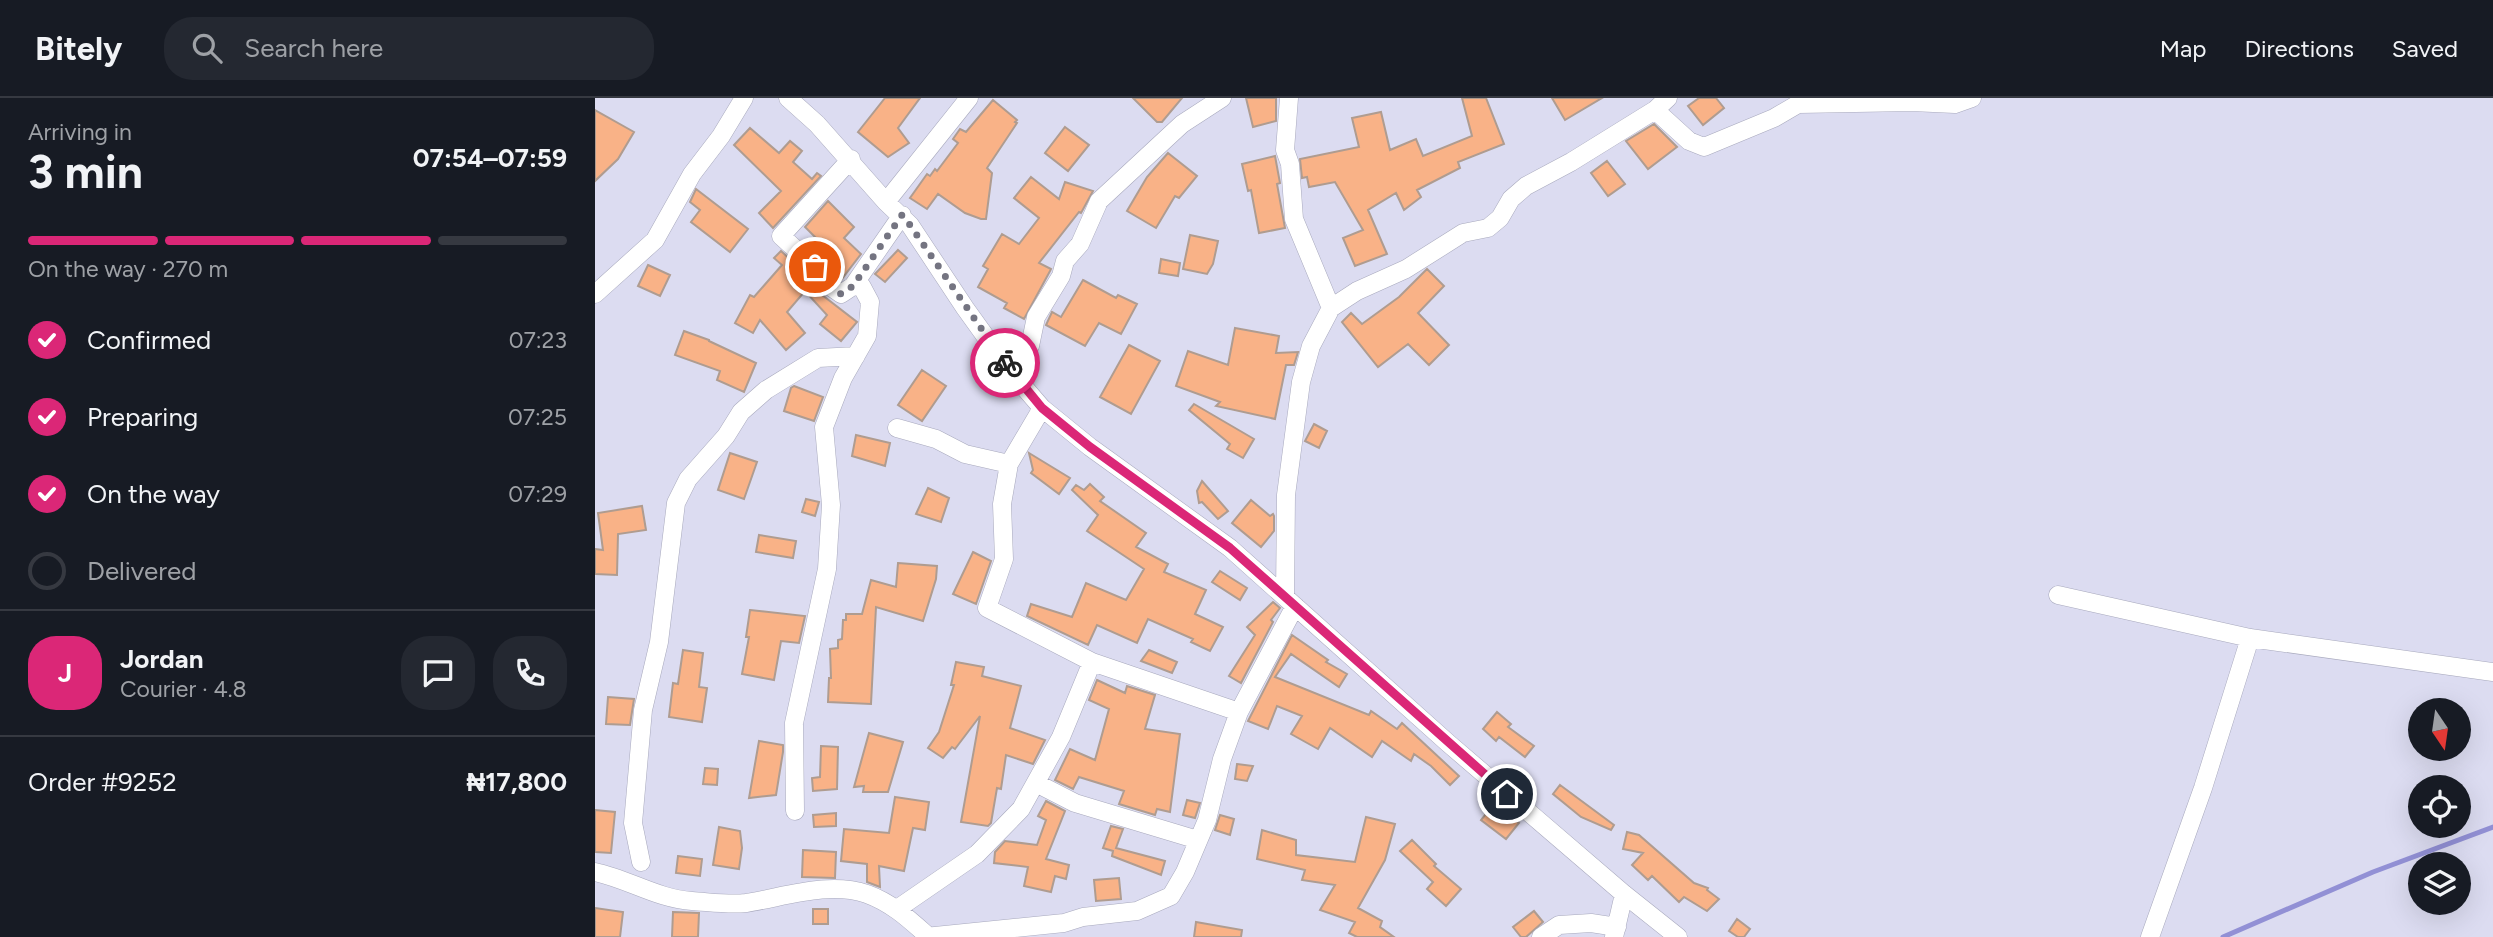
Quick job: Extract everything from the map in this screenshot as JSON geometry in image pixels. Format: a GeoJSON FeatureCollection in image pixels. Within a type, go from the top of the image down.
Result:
{"type":"FeatureCollection","features":[{"type":"Feature","properties":{"kind":"street"},"geometry":{"type":"LineString","coordinates":[[595,294],[655,240],[692,174],[744,98]]}},
{"type":"Feature","properties":{"kind":"street"},"geometry":{"type":"LineString","coordinates":[[789,98],[851,159],[886,202],[902,215],[1011,372],[1042,408],[1090,447],[1230,548],[1448,743],[1678,937]]}},
{"type":"Feature","properties":{"kind":"street"},"geometry":{"type":"LineString","coordinates":[[886,202],[969,98]]}},
{"type":"Feature","properties":{"kind":"street"},"geometry":{"type":"LineString","coordinates":[[1011,372],[1030,346],[1036,317],[1061,276],[1065,261],[1080,243],[1099,201],[1182,124],[1222,98]]}},
{"type":"Feature","properties":{"kind":"street"},"geometry":{"type":"LineString","coordinates":[[1289,98],[1285,150],[1290,164],[1294,219],[1331,308]]}},
{"type":"Feature","properties":{"kind":"street"},"geometry":{"type":"LineString","coordinates":[[595,872],[688,901],[743,903],[795,892],[836,889],[869,895],[897,909],[927,937],[1063,930],[1083,917],[1137,911],[1171,896],[1185,872],[1207,820],[1222,759],[1239,712],[1290,601],[1286,495],[1301,382],[1311,346],[1331,308],[1357,291],[1406,269],[1464,233],[1488,228],[1500,218],[1511,199],[1526,186],[1571,162],[1662,104],[1689,141],[1704,147],[1775,118],[1798,104],[1955,104],[1972,98]]}},
{"type":"Feature","properties":{"kind":"street"},"geometry":{"type":"LineString","coordinates":[[851,159],[781,236],[815,267],[824,282],[841,294],[853,286],[902,215]]}},
{"type":"Feature","properties":{"kind":"street"},"geometry":{"type":"LineString","coordinates":[[795,811],[794,723],[827,569],[831,505],[824,427],[843,378],[867,336],[870,302],[862,287],[853,286]]}},
{"type":"Feature","properties":{"kind":"street"},"geometry":{"type":"LineString","coordinates":[[641,862],[633,823],[643,710],[659,642],[676,503],[688,479],[726,436],[741,412],[766,390],[818,358],[856,356]]}},
{"type":"Feature","properties":{"kind":"street"},"geometry":{"type":"LineString","coordinates":[[1042,408],[1009,464],[1002,504],[1004,559],[988,608],[1091,662],[1239,712]]}},
{"type":"Feature","properties":{"kind":"street"},"geometry":{"type":"LineString","coordinates":[[897,428],[936,439],[965,454],[1009,464]]}},
{"type":"Feature","properties":{"kind":"street"},"geometry":{"type":"LineString","coordinates":[[2058,595],[2250,638],[2493,672]]}},
{"type":"Feature","properties":{"kind":"street"},"geometry":{"type":"LineString","coordinates":[[2150,937],[2203,788],[2250,638]]}},
{"type":"Feature","properties":{"kind":"street"},"geometry":{"type":"LineString","coordinates":[[897,909],[977,854],[1021,809],[1061,737],[1091,662]]}},
{"type":"Feature","properties":{"kind":"street"},"geometry":{"type":"LineString","coordinates":[[1036,783],[1075,803],[1198,840]]}},
{"type":"Feature","properties":{"kind":"street"},"geometry":{"type":"LineString","coordinates":[[1541,937],[1559,925],[1591,922],[1616,932],[1624,894]]}},
{"type":"Feature","properties":{"kind":"building"},"geometry":{"type":"Polygon","coordinates":[[[885,98],[920,98],[898,128],[909,143],[888,157],[858,132],[885,98]]]}},
{"type":"Feature","properties":{"kind":"building"},"geometry":{"type":"Polygon","coordinates":[[[1133,98],[1182,98],[1162,122],[1157,122],[1133,98]]]}},
{"type":"Feature","properties":{"kind":"building"},"geometry":{"type":"Polygon","coordinates":[[[1246,98],[1276,98],[1276,121],[1253,127],[1246,98]]]}},
{"type":"Feature","properties":{"kind":"building"},"geometry":{"type":"Polygon","coordinates":[[[1462,98],[1486,98],[1504,144],[1458,162],[1460,168],[1417,190],[1421,197],[1404,210],[1396,193],[1368,210],[1387,254],[1355,266],[1343,238],[1363,230],[1335,182],[1309,187],[1307,177],[1302,178],[1300,159],[1359,147],[1352,118],[1381,112],[1390,150],[1416,139],[1423,156],[1472,136],[1462,98]]]}},
{"type":"Feature","properties":{"kind":"building"},"geometry":{"type":"Polygon","coordinates":[[[1552,98],[1602,98],[1565,120],[1552,98]]]}},
{"type":"Feature","properties":{"kind":"building"},"geometry":{"type":"Polygon","coordinates":[[[1699,98],[1716,98],[1724,108],[1703,125],[1688,106],[1699,98]]]}},
{"type":"Feature","properties":{"kind":"building"},"geometry":{"type":"Polygon","coordinates":[[[993,100],[1017,120],[1017,123],[987,168],[992,173],[986,219],[965,213],[938,194],[927,209],[910,198],[927,174],[930,176],[935,169],[937,171],[958,143],[953,139],[960,129],[966,132],[993,100]]]}},
{"type":"Feature","properties":{"kind":"building"},"geometry":{"type":"Polygon","coordinates":[[[595,110],[634,132],[618,159],[595,181],[595,110]]]}},
{"type":"Feature","properties":{"kind":"building"},"geometry":{"type":"Polygon","coordinates":[[[1654,124],[1677,147],[1648,169],[1626,141],[1654,124]]]}},
{"type":"Feature","properties":{"kind":"building"},"geometry":{"type":"Polygon","coordinates":[[[1065,127],[1089,145],[1068,171],[1045,153],[1065,127]]]}},
{"type":"Feature","properties":{"kind":"building"},"geometry":{"type":"Polygon","coordinates":[[[750,128],[779,153],[790,141],[802,151],[793,162],[812,179],[817,173],[821,176],[773,228],[759,213],[781,191],[734,145],[750,128]]]}},
{"type":"Feature","properties":{"kind":"building"},"geometry":{"type":"Polygon","coordinates":[[[1168,153],[1197,176],[1179,198],[1175,196],[1156,228],[1127,211],[1147,177],[1168,153]]]}},
{"type":"Feature","properties":{"kind":"building"},"geometry":{"type":"Polygon","coordinates":[[[1275,156],[1285,228],[1259,233],[1251,190],[1248,191],[1242,164],[1275,156]]]}},
{"type":"Feature","properties":{"kind":"building"},"geometry":{"type":"Polygon","coordinates":[[[1607,161],[1625,184],[1608,196],[1591,173],[1607,161]]]}},
{"type":"Feature","properties":{"kind":"building"},"geometry":{"type":"Polygon","coordinates":[[[1031,177],[1059,199],[1065,182],[1093,191],[1081,213],[1079,212],[1039,263],[1051,269],[1024,319],[1004,308],[1007,303],[978,287],[988,269],[983,266],[1002,234],[1019,244],[1039,218],[1014,198],[1031,177]]]}},
{"type":"Feature","properties":{"kind":"building"},"geometry":{"type":"Polygon","coordinates":[[[696,189],[748,229],[730,252],[691,222],[700,210],[690,202],[696,189]]]}},
{"type":"Feature","properties":{"kind":"building"},"geometry":{"type":"Polygon","coordinates":[[[828,201],[854,227],[844,238],[861,254],[841,280],[833,274],[823,259],[830,252],[805,227],[828,201]]]}},
{"type":"Feature","properties":{"kind":"building"},"geometry":{"type":"Polygon","coordinates":[[[1190,235],[1218,241],[1213,264],[1207,274],[1183,269],[1190,235]]]}},
{"type":"Feature","properties":{"kind":"building"},"geometry":{"type":"Polygon","coordinates":[[[898,250],[907,258],[885,282],[875,274],[898,250]]]}},
{"type":"Feature","properties":{"kind":"building"},"geometry":{"type":"Polygon","coordinates":[[[781,251],[806,274],[817,291],[857,322],[841,341],[820,324],[827,315],[805,291],[787,312],[805,333],[786,350],[760,320],[753,333],[735,323],[750,295],[754,297],[782,265],[774,258],[781,251]]]}},
{"type":"Feature","properties":{"kind":"building"},"geometry":{"type":"Polygon","coordinates":[[[1161,259],[1180,263],[1178,276],[1159,273],[1161,259]]]}},
{"type":"Feature","properties":{"kind":"building"},"geometry":{"type":"Polygon","coordinates":[[[648,265],[670,275],[660,296],[638,286],[648,265]]]}},
{"type":"Feature","properties":{"kind":"building"},"geometry":{"type":"Polygon","coordinates":[[[1427,269],[1444,286],[1418,313],[1449,345],[1429,365],[1408,344],[1378,367],[1342,322],[1351,313],[1362,324],[1399,297],[1427,269]]]}},
{"type":"Feature","properties":{"kind":"building"},"geometry":{"type":"Polygon","coordinates":[[[1083,280],[1116,298],[1118,295],[1137,304],[1121,334],[1099,323],[1085,346],[1046,325],[1052,312],[1061,317],[1083,280]]]}},
{"type":"Feature","properties":{"kind":"building"},"geometry":{"type":"Polygon","coordinates":[[[1235,328],[1279,336],[1276,353],[1298,352],[1294,365],[1286,365],[1275,419],[1216,406],[1220,402],[1176,386],[1188,351],[1228,365],[1235,328]]]}},
{"type":"Feature","properties":{"kind":"building"},"geometry":{"type":"Polygon","coordinates":[[[684,331],[756,363],[744,392],[717,380],[720,371],[675,355],[684,331]]]}},
{"type":"Feature","properties":{"kind":"building"},"geometry":{"type":"Polygon","coordinates":[[[1129,345],[1160,361],[1131,414],[1100,397],[1129,345]]]}},
{"type":"Feature","properties":{"kind":"building"},"geometry":{"type":"Polygon","coordinates":[[[922,370],[946,386],[922,421],[898,405],[922,370]]]}},
{"type":"Feature","properties":{"kind":"building"},"geometry":{"type":"Polygon","coordinates":[[[794,386],[823,397],[814,421],[784,411],[794,386]]]}},
{"type":"Feature","properties":{"kind":"building"},"geometry":{"type":"Polygon","coordinates":[[[1194,404],[1254,439],[1243,458],[1227,449],[1230,444],[1189,410],[1194,404]]]}},
{"type":"Feature","properties":{"kind":"building"},"geometry":{"type":"Polygon","coordinates":[[[1314,424],[1327,431],[1319,448],[1305,441],[1314,424]]]}},
{"type":"Feature","properties":{"kind":"building"},"geometry":{"type":"Polygon","coordinates":[[[856,435],[890,443],[885,466],[852,456],[856,435]]]}},
{"type":"Feature","properties":{"kind":"building"},"geometry":{"type":"Polygon","coordinates":[[[730,453],[757,462],[744,499],[718,490],[730,453]]]}},
{"type":"Feature","properties":{"kind":"building"},"geometry":{"type":"Polygon","coordinates":[[[1029,453],[1070,478],[1059,494],[1031,473],[1033,470],[1029,453]]]}},
{"type":"Feature","properties":{"kind":"building"},"geometry":{"type":"Polygon","coordinates":[[[1202,481],[1228,511],[1218,519],[1202,502],[1199,503],[1197,491],[1202,481]]]}},
{"type":"Feature","properties":{"kind":"building"},"geometry":{"type":"Polygon","coordinates":[[[1090,484],[1104,497],[1100,501],[1146,533],[1136,547],[1168,564],[1164,572],[1206,590],[1195,614],[1223,627],[1210,651],[1191,642],[1193,639],[1148,619],[1137,643],[1097,625],[1088,645],[1027,616],[1031,604],[1072,617],[1086,583],[1126,600],[1144,569],[1087,531],[1098,515],[1072,490],[1076,485],[1084,490],[1090,484]]]}},
{"type":"Feature","properties":{"kind":"building"},"geometry":{"type":"Polygon","coordinates":[[[928,488],[949,498],[941,522],[916,514],[928,488]]]}},
{"type":"Feature","properties":{"kind":"building"},"geometry":{"type":"Polygon","coordinates":[[[806,499],[819,502],[815,516],[802,512],[806,499]]]}},
{"type":"Feature","properties":{"kind":"building"},"geometry":{"type":"Polygon","coordinates":[[[1251,500],[1270,516],[1274,516],[1274,531],[1261,547],[1232,523],[1251,500]]]}},
{"type":"Feature","properties":{"kind":"building"},"geometry":{"type":"Polygon","coordinates":[[[642,506],[646,530],[618,534],[617,575],[595,574],[595,549],[603,550],[598,513],[642,506]]]}},
{"type":"Feature","properties":{"kind":"building"},"geometry":{"type":"Polygon","coordinates":[[[759,535],[796,541],[793,558],[756,552],[759,535]]]}},
{"type":"Feature","properties":{"kind":"building"},"geometry":{"type":"Polygon","coordinates":[[[973,552],[991,561],[976,604],[953,594],[973,552]]]}},
{"type":"Feature","properties":{"kind":"building"},"geometry":{"type":"Polygon","coordinates":[[[898,563],[937,566],[936,579],[923,621],[876,607],[871,704],[828,702],[830,649],[838,648],[846,614],[862,614],[871,580],[896,587],[898,563]]]}},
{"type":"Feature","properties":{"kind":"building"},"geometry":{"type":"Polygon","coordinates":[[[1220,571],[1247,588],[1240,600],[1212,582],[1220,571]]]}},
{"type":"Feature","properties":{"kind":"building"},"geometry":{"type":"Polygon","coordinates":[[[1273,602],[1280,608],[1271,620],[1273,622],[1241,683],[1229,676],[1255,635],[1247,627],[1273,602]]]}},
{"type":"Feature","properties":{"kind":"building"},"geometry":{"type":"Polygon","coordinates":[[[750,610],[805,616],[799,643],[781,641],[774,680],[742,674],[749,637],[746,637],[750,610]]]}},
{"type":"Feature","properties":{"kind":"building"},"geometry":{"type":"Polygon","coordinates":[[[1292,635],[1328,660],[1326,662],[1347,674],[1339,687],[1291,654],[1275,677],[1369,715],[1371,711],[1397,729],[1402,723],[1459,776],[1450,785],[1414,754],[1411,761],[1382,741],[1372,757],[1330,728],[1318,749],[1291,734],[1302,716],[1277,706],[1268,729],[1248,721],[1292,635]]]}},
{"type":"Feature","properties":{"kind":"building"},"geometry":{"type":"Polygon","coordinates":[[[683,650],[703,653],[699,687],[707,688],[702,722],[669,717],[673,683],[678,684],[683,650]]]}},
{"type":"Feature","properties":{"kind":"building"},"geometry":{"type":"Polygon","coordinates":[[[1149,650],[1177,662],[1172,673],[1141,661],[1149,650]]]}},
{"type":"Feature","properties":{"kind":"building"},"geometry":{"type":"Polygon","coordinates":[[[956,662],[984,667],[982,676],[1021,686],[1010,728],[1045,740],[1033,764],[1006,755],[1001,789],[997,788],[991,823],[988,826],[961,822],[980,716],[955,749],[952,747],[943,758],[928,748],[939,732],[954,685],[951,685],[956,662]]]}},
{"type":"Feature","properties":{"kind":"building"},"geometry":{"type":"Polygon","coordinates":[[[1097,680],[1125,693],[1127,686],[1155,695],[1145,729],[1180,734],[1170,812],[1157,809],[1155,815],[1119,804],[1124,791],[1079,777],[1073,789],[1055,780],[1070,749],[1095,760],[1109,709],[1089,700],[1097,680]]]}},
{"type":"Feature","properties":{"kind":"building"},"geometry":{"type":"Polygon","coordinates":[[[608,697],[634,699],[630,725],[606,724],[608,697]]]}},
{"type":"Feature","properties":{"kind":"building"},"geometry":{"type":"Polygon","coordinates":[[[1497,712],[1511,724],[1508,727],[1534,746],[1525,757],[1499,737],[1496,741],[1483,729],[1497,712]]]}},
{"type":"Feature","properties":{"kind":"building"},"geometry":{"type":"Polygon","coordinates":[[[869,733],[903,742],[888,792],[863,792],[864,786],[854,787],[869,733]]]}},
{"type":"Feature","properties":{"kind":"building"},"geometry":{"type":"Polygon","coordinates":[[[759,741],[783,745],[776,795],[749,798],[759,741]]]}},
{"type":"Feature","properties":{"kind":"building"},"geometry":{"type":"Polygon","coordinates":[[[821,746],[838,747],[837,789],[813,791],[812,778],[820,777],[821,746]]]}},
{"type":"Feature","properties":{"kind":"building"},"geometry":{"type":"Polygon","coordinates":[[[1237,764],[1253,766],[1247,781],[1235,779],[1237,764]]]}},
{"type":"Feature","properties":{"kind":"building"},"geometry":{"type":"Polygon","coordinates":[[[705,768],[718,769],[717,785],[703,784],[705,768]]]}},
{"type":"Feature","properties":{"kind":"building"},"geometry":{"type":"Polygon","coordinates":[[[1560,785],[1614,825],[1611,830],[1581,817],[1553,794],[1560,785]]]}},
{"type":"Feature","properties":{"kind":"building"},"geometry":{"type":"Polygon","coordinates":[[[895,797],[929,802],[925,830],[913,828],[904,871],[879,866],[880,887],[867,882],[867,864],[841,861],[844,829],[889,833],[895,797]]]}},
{"type":"Feature","properties":{"kind":"building"},"geometry":{"type":"Polygon","coordinates":[[[1187,800],[1200,803],[1195,818],[1183,815],[1187,800]]]}},
{"type":"Feature","properties":{"kind":"building"},"geometry":{"type":"Polygon","coordinates":[[[1046,801],[1065,811],[1046,859],[1069,865],[1066,879],[1055,876],[1051,892],[1024,886],[1028,867],[994,863],[995,852],[1005,841],[1037,845],[1046,820],[1038,816],[1046,801]]]}},
{"type":"Feature","properties":{"kind":"building"},"geometry":{"type":"Polygon","coordinates":[[[1490,809],[1503,819],[1507,814],[1519,823],[1506,839],[1481,820],[1490,809]]]}},
{"type":"Feature","properties":{"kind":"building"},"geometry":{"type":"Polygon","coordinates":[[[595,810],[615,812],[611,853],[595,852],[595,810]]]}},
{"type":"Feature","properties":{"kind":"building"},"geometry":{"type":"Polygon","coordinates":[[[836,813],[836,826],[814,827],[813,815],[836,813]]]}},
{"type":"Feature","properties":{"kind":"building"},"geometry":{"type":"Polygon","coordinates":[[[1220,815],[1234,819],[1230,835],[1215,830],[1220,815]]]}},
{"type":"Feature","properties":{"kind":"building"},"geometry":{"type":"Polygon","coordinates":[[[1366,817],[1395,824],[1385,860],[1358,908],[1382,921],[1380,927],[1394,937],[1357,937],[1349,933],[1355,922],[1320,910],[1335,885],[1302,880],[1305,870],[1257,859],[1262,830],[1296,840],[1296,855],[1355,862],[1366,817]]]}},
{"type":"Feature","properties":{"kind":"building"},"geometry":{"type":"Polygon","coordinates":[[[1111,826],[1123,829],[1116,848],[1165,861],[1161,875],[1112,856],[1113,851],[1103,848],[1111,826]]]}},
{"type":"Feature","properties":{"kind":"building"},"geometry":{"type":"Polygon","coordinates":[[[719,827],[740,831],[742,848],[739,869],[713,865],[719,827]]]}},
{"type":"Feature","properties":{"kind":"building"},"geometry":{"type":"Polygon","coordinates":[[[1627,832],[1639,835],[1694,883],[1708,888],[1707,890],[1719,899],[1707,911],[1684,897],[1679,902],[1652,876],[1648,880],[1632,865],[1643,853],[1623,849],[1627,832]]]}},
{"type":"Feature","properties":{"kind":"building"},"geometry":{"type":"Polygon","coordinates":[[[1412,840],[1436,864],[1434,866],[1461,889],[1446,906],[1427,889],[1433,882],[1400,851],[1412,840]]]}},
{"type":"Feature","properties":{"kind":"building"},"geometry":{"type":"Polygon","coordinates":[[[803,850],[836,852],[835,878],[802,877],[803,850]]]}},
{"type":"Feature","properties":{"kind":"building"},"geometry":{"type":"Polygon","coordinates":[[[678,856],[702,859],[700,876],[676,873],[678,856]]]}},
{"type":"Feature","properties":{"kind":"building"},"geometry":{"type":"Polygon","coordinates":[[[1119,878],[1121,899],[1096,901],[1094,880],[1119,878]]]}},
{"type":"Feature","properties":{"kind":"building"},"geometry":{"type":"Polygon","coordinates":[[[595,908],[623,912],[620,937],[595,937],[595,908]]]}},
{"type":"Feature","properties":{"kind":"building"},"geometry":{"type":"Polygon","coordinates":[[[813,909],[828,909],[828,924],[813,924],[813,909]]]}},
{"type":"Feature","properties":{"kind":"building"},"geometry":{"type":"Polygon","coordinates":[[[1534,911],[1543,922],[1526,937],[1521,937],[1513,927],[1534,911]]]}},
{"type":"Feature","properties":{"kind":"building"},"geometry":{"type":"Polygon","coordinates":[[[673,912],[699,913],[698,937],[672,937],[673,912]]]}},
{"type":"Feature","properties":{"kind":"building"},"geometry":{"type":"Polygon","coordinates":[[[1737,919],[1750,929],[1744,937],[1738,937],[1729,931],[1737,919]]]}},
{"type":"Feature","properties":{"kind":"building"},"geometry":{"type":"Polygon","coordinates":[[[1196,922],[1242,930],[1241,937],[1194,937],[1196,922]]]}},
{"type":"Feature","properties":{"kind":"waterway"},"geometry":{"type":"LineString","coordinates":[[2223,937],[2373,872],[2493,827]]}},
{"type":"Feature","properties":{"kind":"way so far"},"geometry":{"type":"LineString","coordinates":[[815,267],[824,282],[841,294],[853,286],[869,266],[876,250],[902,215],[1005,363]]}},
{"type":"Feature","properties":{"kind":"route"},"geometry":{"type":"LineString","coordinates":[[1005,363],[1042,408],[1090,447],[1230,548],[1507,794]]}}]}
